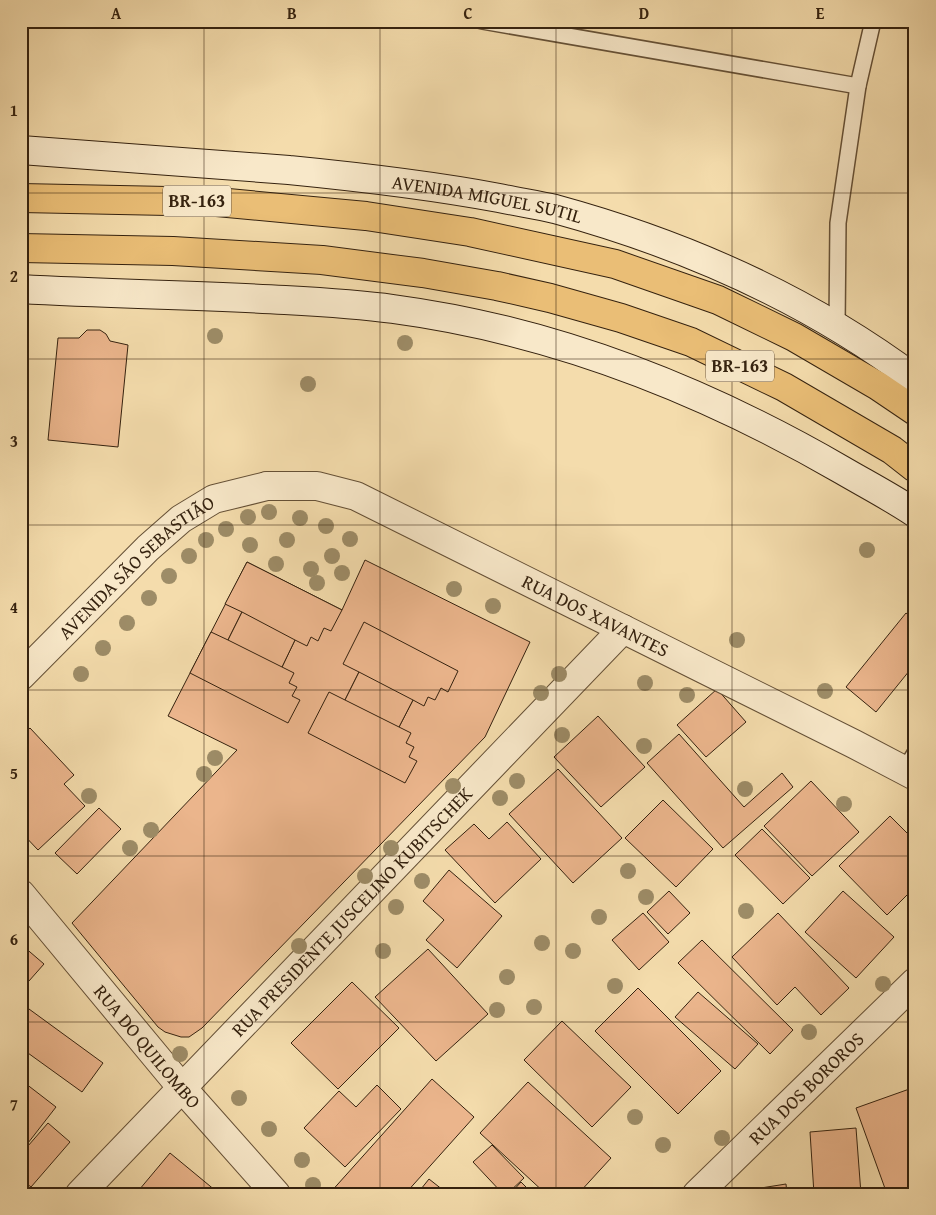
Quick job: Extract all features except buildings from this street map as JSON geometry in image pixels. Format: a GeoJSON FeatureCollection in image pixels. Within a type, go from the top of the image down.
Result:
{"type":"FeatureCollection","features":[{"type":"Feature","properties":{"kind":"highway","name":"AVENIDA MIGUEL SUTIL"},"geometry":{"type":"LineString","coordinates":[[21,198],[217,202],[373,217],[470,232],[615,264],[718,300],[794,337],[878,386],[915,411]]}},
{"type":"Feature","properties":{"kind":"highway","name":"BR-163"},"geometry":{"type":"LineString","coordinates":[[21,248],[173,251],[322,260],[367,265],[497,286],[550,298],[621,318],[691,342],[784,387],[892,450],[915,468]]}},
{"type":"Feature","properties":{"kind":"street","name":"AVENIDA MIGUEL SUTIL"},"geometry":{"type":"LineString","coordinates":[[21,150],[145,158],[365,177],[460,191],[553,209],[646,237],[720,266],[837,327],[887,358],[915,380]]}},
{"type":"Feature","properties":{"kind":"street"},"geometry":{"type":"LineString","coordinates":[[21,289],[316,302],[392,309],[484,325],[570,349],[666,383],[790,440],[915,513]]}},
{"type":"Feature","properties":{"kind":"street","name":"RUA DOS XAVANTES"},"geometry":{"type":"LineString","coordinates":[[268,486],[317,486],[356,496],[845,739],[911,767]]}},
{"type":"Feature","properties":{"kind":"street","name":"AVENIDA SÃO SEBASTIÃO"},"geometry":{"type":"LineString","coordinates":[[21,676],[148,548],[181,519],[214,499],[268,486]]}},
{"type":"Feature","properties":{"kind":"street","name":"RUA PRESIDENTE JUSCELINO KUBITSCHEK"},"geometry":{"type":"LineString","coordinates":[[80,1194],[623,629]]}},
{"type":"Feature","properties":{"kind":"street","name":"RUA DO QUILOMBO"},"geometry":{"type":"LineString","coordinates":[[21,894],[182,1088],[276,1194]]}},
{"type":"Feature","properties":{"kind":"street","name":"RUA DOS BOROROS"},"geometry":{"type":"LineString","coordinates":[[697,1194],[915,982]]}},
{"type":"Feature","properties":{"kind":"lane"},"geometry":{"type":"LineString","coordinates":[[482,21],[858,86]]}},
{"type":"Feature","properties":{"kind":"lane"},"geometry":{"type":"LineString","coordinates":[[837,327],[838,223],[858,86],[873,21]]}}]}
